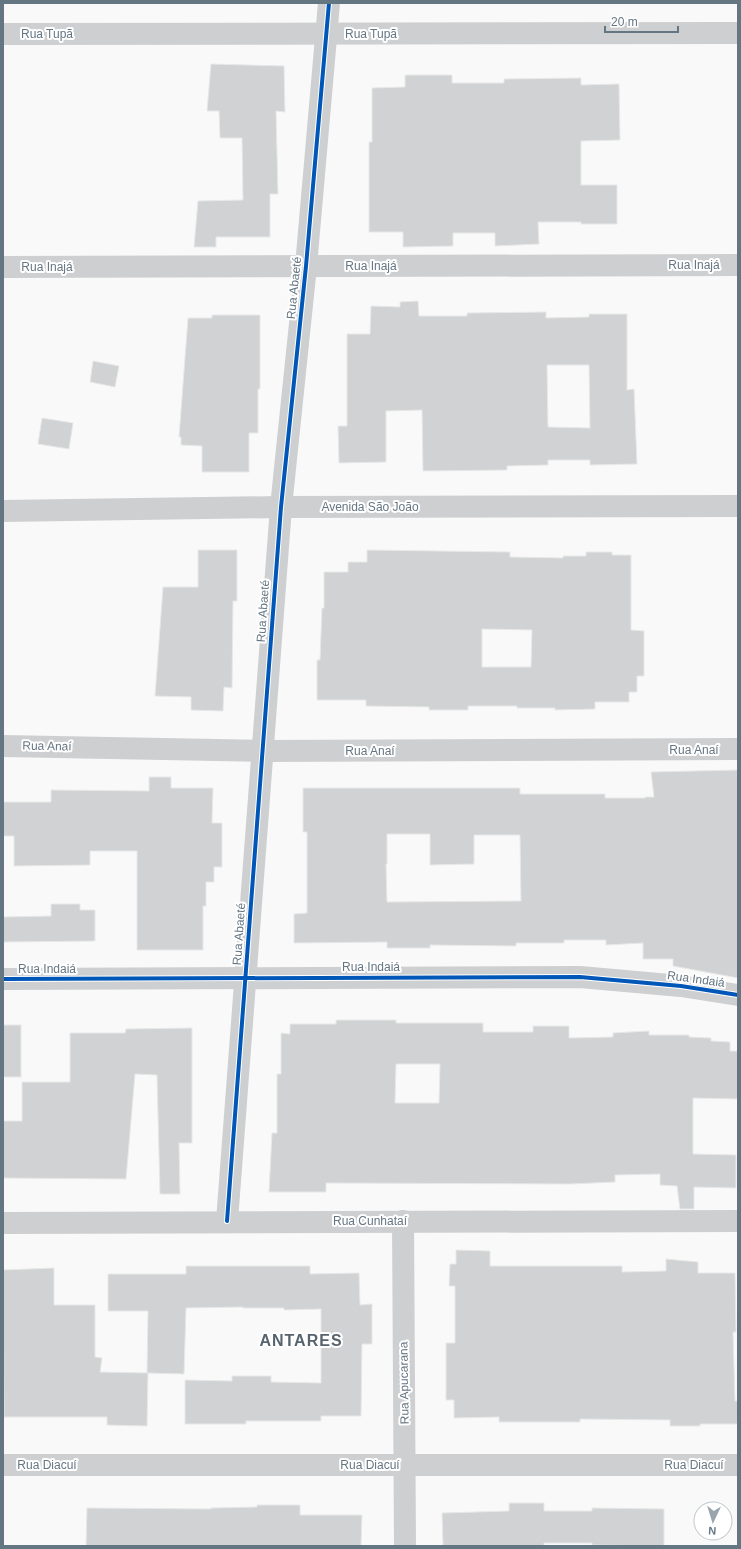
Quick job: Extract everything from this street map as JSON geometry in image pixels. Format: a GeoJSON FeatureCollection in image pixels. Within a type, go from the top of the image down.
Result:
{"type":"FeatureCollection","features":[{"type":"Feature","properties":{"kind":"street","name":"Rua Abaeté"},"geometry":{"type":"LineString","coordinates":[[227,1221],[281,507],[306,266],[325,34],[329,3]]}},
{"type":"Feature","properties":{"kind":"street","name":"Rua Tupã"},"geometry":{"type":"LineString","coordinates":[[3,34],[738,33]]}},
{"type":"Feature","properties":{"kind":"street","name":"Rua Inajá"},"geometry":{"type":"LineString","coordinates":[[3,267],[738,265]]}},
{"type":"Feature","properties":{"kind":"street","name":"Avenida São João"},"geometry":{"type":"LineString","coordinates":[[3,511],[281,507],[738,506]]}},
{"type":"Feature","properties":{"kind":"street","name":"Rua Anaí"},"geometry":{"type":"LineString","coordinates":[[3,746],[263,751],[738,750]]}},
{"type":"Feature","properties":{"kind":"street","name":"Rua Indaiá"},"geometry":{"type":"LineString","coordinates":[[3,979],[580,977],[681,986],[738,995]]}},
{"type":"Feature","properties":{"kind":"street","name":"Rua Cunhataí"},"geometry":{"type":"LineString","coordinates":[[3,1223],[227,1221],[738,1221]]}},
{"type":"Feature","properties":{"kind":"street","name":"Rua Apucarana"},"geometry":{"type":"LineString","coordinates":[[403,1221],[405,1546]]}},
{"type":"Feature","properties":{"kind":"street","name":"Rua Diacuí"},"geometry":{"type":"LineString","coordinates":[[3,1465],[738,1465]]}},
{"type":"Feature","properties":{"kind":"building"},"geometry":{"type":"Polygon","coordinates":[[[211,64],[284,66],[285,112],[276,111],[278,194],[270,194],[270,237],[216,237],[216,247],[194,247],[198,201],[243,200],[242,138],[220,138],[219,111],[207,111],[211,64]]]}},
{"type":"Feature","properties":{"kind":"building"},"geometry":{"type":"Polygon","coordinates":[[[405,75],[452,75],[452,83],[504,83],[504,79],[581,78],[581,85],[619,84],[620,140],[581,141],[581,185],[617,185],[617,224],[538,222],[539,244],[495,246],[495,233],[453,233],[453,246],[403,247],[403,232],[369,232],[369,142],[372,142],[372,88],[405,87],[405,75]]]}},
{"type":"Feature","properties":{"kind":"building"},"geometry":{"type":"Polygon","coordinates":[[[418,301],[419,316],[467,316],[467,313],[546,312],[546,318],[589,317],[589,314],[627,314],[627,390],[634,389],[637,464],[590,465],[590,460],[548,460],[548,465],[507,466],[507,470],[423,471],[422,410],[386,411],[386,462],[339,463],[338,426],[347,426],[347,334],[370,334],[371,306],[400,307],[400,302],[418,301]],[[547,365],[548,427],[590,428],[589,365],[547,365]]]}},
{"type":"Feature","properties":{"kind":"building"},"geometry":{"type":"Polygon","coordinates":[[[212,315],[260,315],[260,389],[258,389],[258,433],[249,433],[249,472],[202,472],[202,446],[181,445],[181,437],[179,437],[188,318],[212,318],[212,315]]]}},
{"type":"Feature","properties":{"kind":"building"},"geometry":{"type":"Polygon","coordinates":[[[93,361],[119,366],[115,387],[90,382],[93,361]]]}},
{"type":"Feature","properties":{"kind":"building"},"geometry":{"type":"Polygon","coordinates":[[[42,418],[73,423],[69,449],[38,444],[42,418]]]}},
{"type":"Feature","properties":{"kind":"building"},"geometry":{"type":"Polygon","coordinates":[[[198,550],[237,550],[237,601],[233,601],[232,688],[224,687],[223,711],[191,710],[191,697],[155,696],[163,587],[198,587],[198,550]]]}},
{"type":"Feature","properties":{"kind":"building"},"geometry":{"type":"Polygon","coordinates":[[[367,550],[510,552],[510,557],[563,558],[563,556],[586,556],[586,552],[612,552],[612,555],[631,555],[631,630],[644,631],[644,676],[637,676],[637,692],[629,692],[629,702],[595,702],[595,709],[555,710],[555,708],[517,708],[517,706],[468,706],[468,710],[429,710],[429,707],[366,706],[366,700],[317,700],[317,660],[320,660],[322,608],[324,608],[324,572],[348,572],[348,562],[367,562],[367,550]],[[482,629],[482,667],[531,667],[532,630],[482,629]]]}},
{"type":"Feature","properties":{"kind":"building"},"geometry":{"type":"Polygon","coordinates":[[[738,770],[738,978],[673,966],[673,959],[643,959],[643,943],[606,945],[606,940],[564,940],[564,943],[516,943],[516,946],[430,945],[430,948],[387,948],[387,942],[294,943],[294,914],[307,913],[307,832],[303,832],[303,788],[520,788],[520,794],[605,794],[605,798],[645,798],[654,797],[651,772],[738,770]],[[387,834],[387,902],[521,901],[520,835],[474,835],[474,864],[430,865],[430,834],[387,834]]]}},
{"type":"Feature","properties":{"kind":"building"},"geometry":{"type":"Polygon","coordinates":[[[149,777],[171,777],[171,788],[213,788],[212,823],[222,823],[222,867],[214,867],[214,882],[206,882],[206,906],[203,906],[203,950],[137,950],[137,851],[90,851],[90,865],[14,866],[14,836],[3,836],[3,802],[51,802],[51,790],[149,791],[149,777]]]}},
{"type":"Feature","properties":{"kind":"building"},"geometry":{"type":"Polygon","coordinates":[[[51,904],[80,904],[80,910],[95,910],[95,941],[3,942],[3,917],[51,916],[51,904]]]}},
{"type":"Feature","properties":{"kind":"building"},"geometry":{"type":"Polygon","coordinates":[[[336,1020],[396,1020],[396,1023],[483,1023],[483,1032],[533,1032],[533,1026],[569,1026],[569,1038],[613,1037],[613,1033],[649,1031],[649,1035],[689,1035],[689,1037],[711,1038],[711,1041],[730,1042],[730,1051],[738,1051],[738,1099],[693,1098],[693,1154],[736,1155],[736,1188],[694,1187],[694,1209],[680,1209],[677,1186],[660,1185],[660,1174],[615,1175],[615,1182],[570,1184],[326,1183],[326,1192],[269,1192],[272,1133],[277,1133],[277,1074],[281,1074],[281,1033],[290,1034],[290,1024],[336,1024],[336,1020]],[[396,1064],[395,1103],[439,1103],[440,1064],[396,1064]]]}},
{"type":"Feature","properties":{"kind":"building"},"geometry":{"type":"Polygon","coordinates":[[[3,1025],[21,1025],[21,1077],[3,1077],[3,1025]]]}},
{"type":"Feature","properties":{"kind":"building"},"geometry":{"type":"Polygon","coordinates":[[[192,1028],[192,1143],[179,1143],[180,1194],[160,1194],[157,1075],[135,1074],[126,1179],[3,1178],[3,1121],[22,1121],[22,1082],[70,1082],[70,1033],[125,1033],[126,1029],[192,1028]]]}},
{"type":"Feature","properties":{"kind":"building"},"geometry":{"type":"Polygon","coordinates":[[[456,1250],[490,1251],[490,1266],[622,1266],[622,1272],[666,1271],[666,1259],[698,1262],[698,1273],[735,1273],[736,1332],[733,1332],[735,1401],[738,1401],[738,1424],[670,1426],[670,1420],[580,1419],[580,1422],[499,1422],[499,1417],[454,1418],[454,1400],[446,1400],[446,1343],[455,1343],[455,1286],[449,1286],[450,1264],[456,1264],[456,1250]]]}},
{"type":"Feature","properties":{"kind":"building"},"geometry":{"type":"Polygon","coordinates":[[[186,1266],[310,1266],[310,1274],[359,1273],[360,1305],[372,1304],[372,1344],[362,1344],[361,1416],[321,1416],[321,1421],[246,1421],[246,1424],[185,1424],[185,1380],[232,1381],[232,1376],[271,1376],[271,1382],[321,1383],[321,1309],[284,1310],[284,1308],[243,1307],[186,1308],[184,1374],[148,1373],[147,1426],[107,1425],[107,1417],[4,1417],[3,1270],[54,1268],[54,1305],[95,1305],[95,1357],[102,1358],[100,1372],[147,1373],[148,1311],[108,1311],[108,1274],[186,1274],[186,1266]]]}},
{"type":"Feature","properties":{"kind":"building"},"geometry":{"type":"Polygon","coordinates":[[[509,1503],[544,1503],[544,1511],[592,1511],[592,1508],[664,1509],[664,1546],[544,1543],[544,1546],[443,1546],[442,1513],[509,1511],[509,1503]]]}},
{"type":"Feature","properties":{"kind":"building"},"geometry":{"type":"Polygon","coordinates":[[[257,1505],[300,1505],[300,1515],[362,1515],[361,1546],[86,1546],[87,1508],[211,1509],[257,1507],[257,1505]]]}},
{"type":"Feature","properties":{"kind":"cycle path"},"geometry":{"type":"LineString","coordinates":[[227,1221],[281,507],[306,266],[329,3]]}},
{"type":"Feature","properties":{"kind":"cycle path"},"geometry":{"type":"LineString","coordinates":[[3,979],[580,977],[681,986],[738,995]]}},
{"type":"Feature","properties":{"kind":"district","name":"ANTARES"},"geometry":{"type":"Point","coordinates":[301,1340]}}]}
